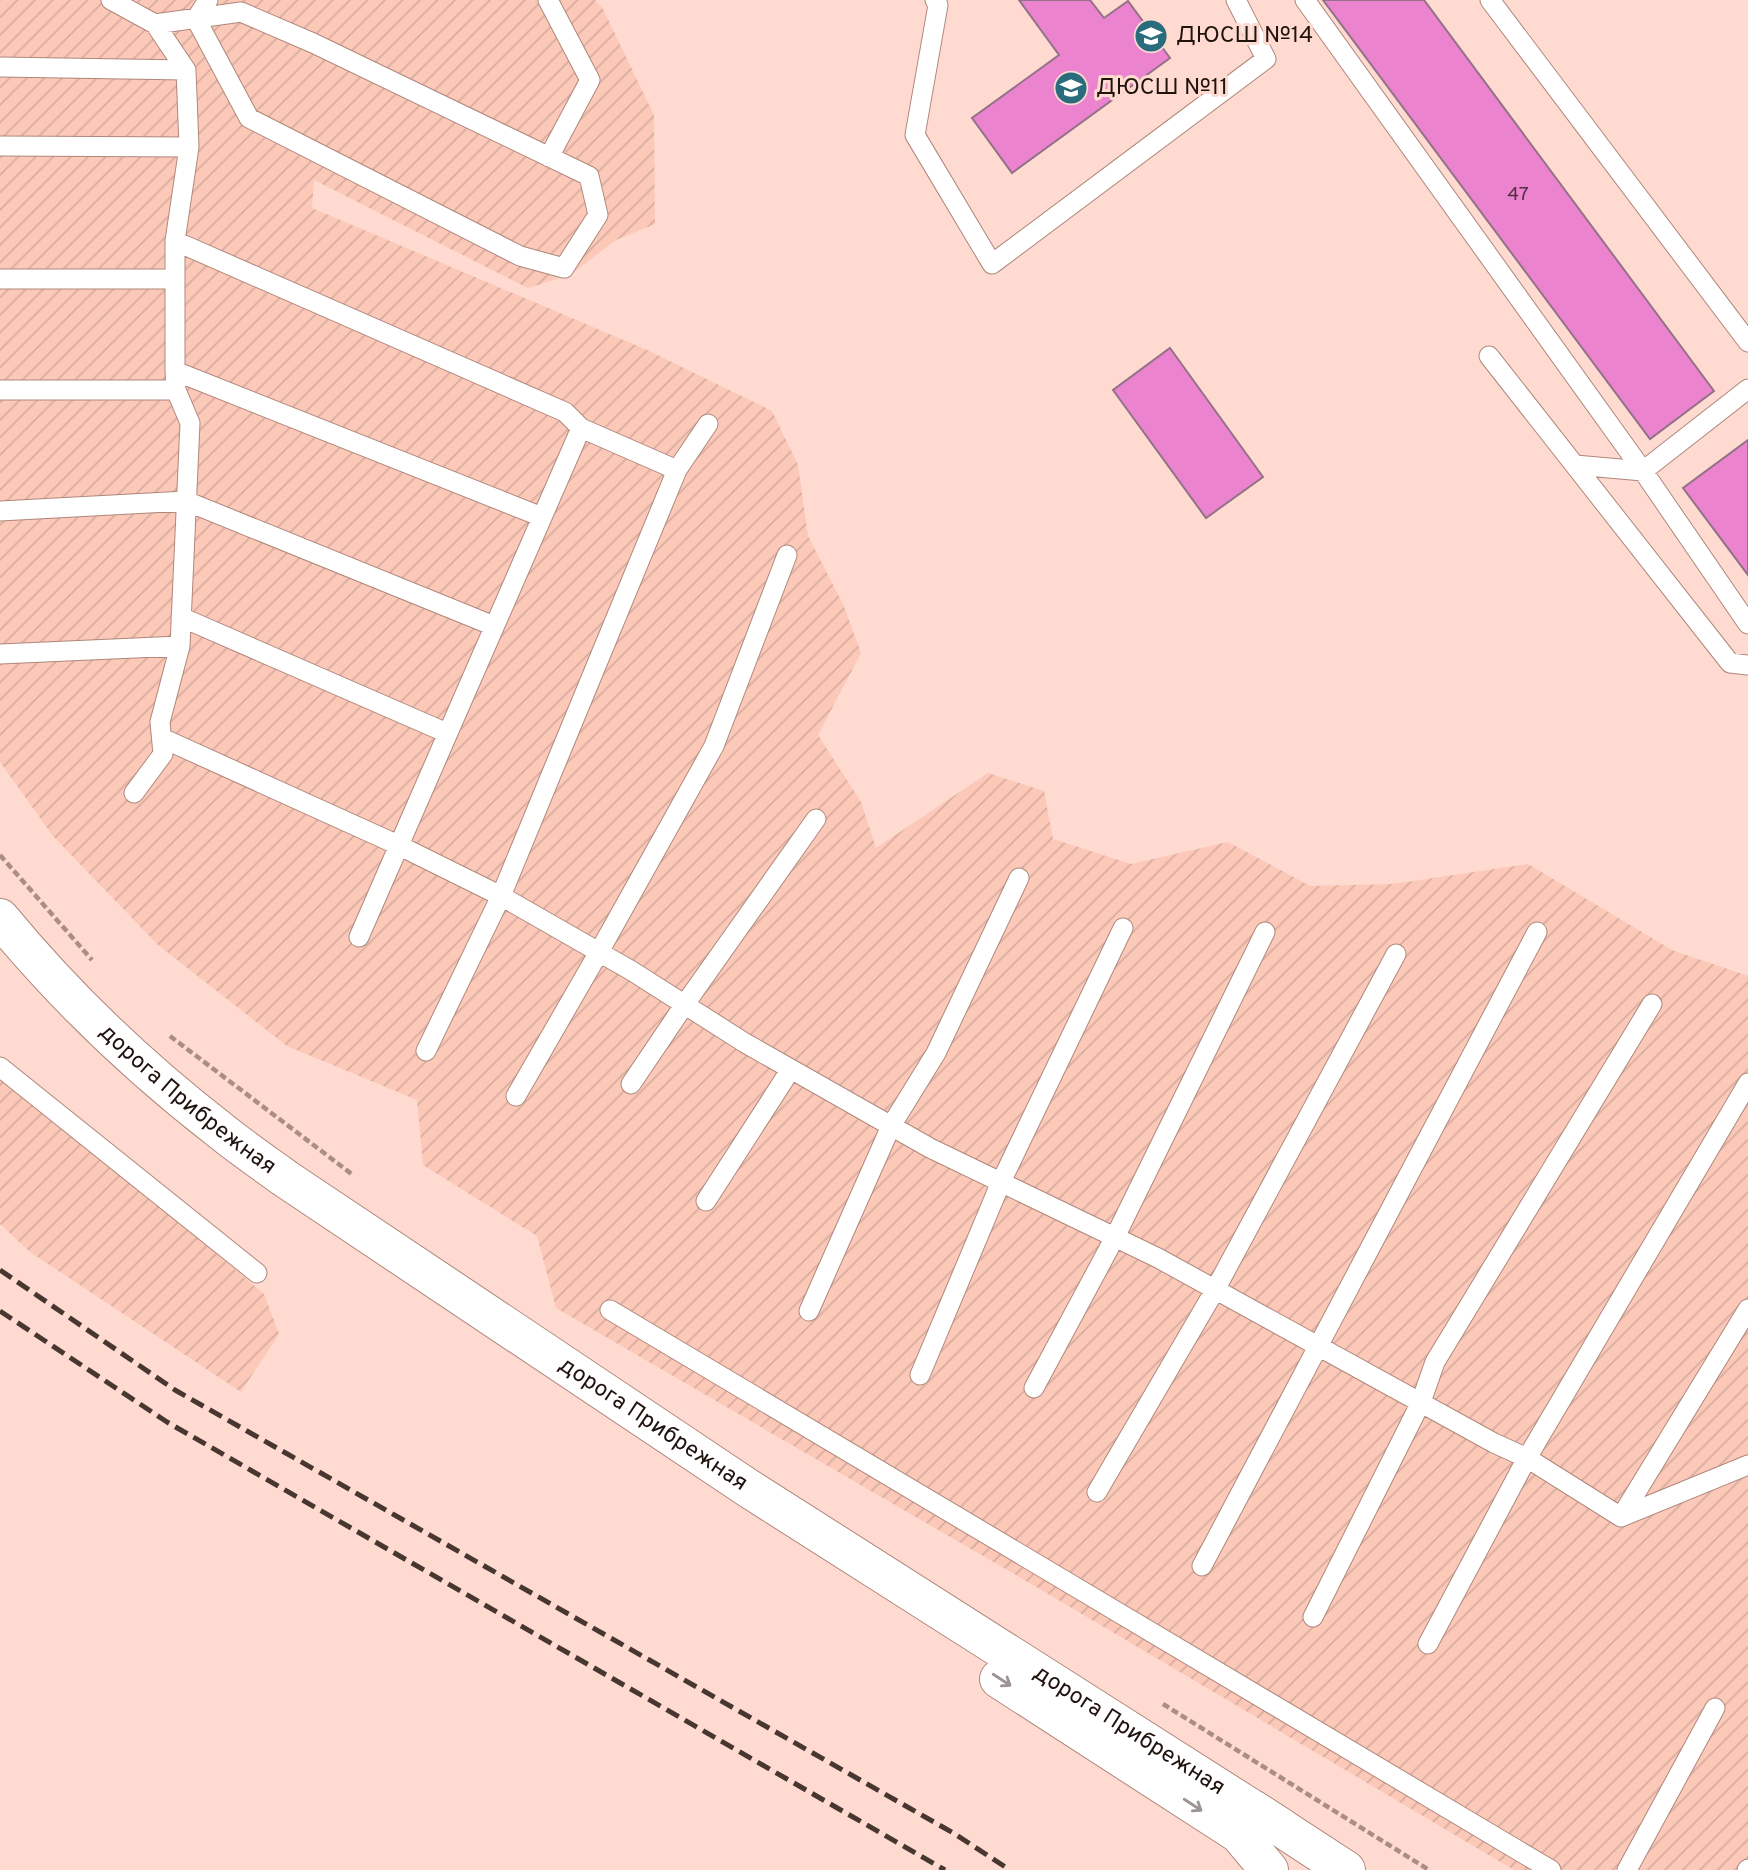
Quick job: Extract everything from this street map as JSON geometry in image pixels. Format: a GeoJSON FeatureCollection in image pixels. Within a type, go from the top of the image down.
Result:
{"type":"FeatureCollection","features":[{"type":"Feature","properties":{"kind":"main road","name":"дорога Прибрежная"},"geometry":{"type":"LineString","coordinates":[[0,918],[47,971],[161,1082],[221,1132],[286,1179],[748,1488],[1348,1870]]}},
{"type":"Feature","properties":{"kind":"main road"},"geometry":{"type":"LineString","coordinates":[[488,1314],[638,1433],[765,1526],[1239,1835],[1269,1870]]}},
{"type":"Feature","properties":{"kind":"lane"},"geometry":{"type":"LineString","coordinates":[[111,0],[155,24],[186,70],[189,147],[175,241],[176,380],[190,423],[180,646],[160,722],[163,754],[134,793]]}},
{"type":"Feature","properties":{"kind":"lane"},"geometry":{"type":"LineString","coordinates":[[196,19],[208,0]]}},
{"type":"Feature","properties":{"kind":"lane"},"geometry":{"type":"LineString","coordinates":[[548,0],[590,80],[549,157]]}},
{"type":"Feature","properties":{"kind":"lane"},"geometry":{"type":"LineString","coordinates":[[935,0],[938,5],[915,135],[992,264],[1266,59],[1236,0]]}},
{"type":"Feature","properties":{"kind":"lane"},"geometry":{"type":"LineString","coordinates":[[1305,0],[1643,471],[1748,624]]}},
{"type":"Feature","properties":{"kind":"lane"},"geometry":{"type":"LineString","coordinates":[[1490,0],[1748,342]]}},
{"type":"Feature","properties":{"kind":"lane"},"geometry":{"type":"LineString","coordinates":[[155,24],[241,12],[313,43],[589,176],[598,215],[564,268],[520,256],[249,118],[196,19]]}},
{"type":"Feature","properties":{"kind":"lane"},"geometry":{"type":"LineString","coordinates":[[0,67],[186,70]]}},
{"type":"Feature","properties":{"kind":"lane"},"geometry":{"type":"LineString","coordinates":[[0,146],[189,147]]}},
{"type":"Feature","properties":{"kind":"lane"},"geometry":{"type":"LineString","coordinates":[[175,241],[565,412],[581,428],[677,470]]}},
{"type":"Feature","properties":{"kind":"lane"},"geometry":{"type":"LineString","coordinates":[[0,279],[175,279]]}},
{"type":"Feature","properties":{"kind":"lane"},"geometry":{"type":"LineString","coordinates":[[1489,356],[1730,663],[1748,665]]}},
{"type":"Feature","properties":{"kind":"lane"},"geometry":{"type":"LineString","coordinates":[[0,390],[176,380],[542,517]]}},
{"type":"Feature","properties":{"kind":"lane"},"geometry":{"type":"LineString","coordinates":[[1575,465],[1643,471],[1748,389]]}},
{"type":"Feature","properties":{"kind":"lane"},"geometry":{"type":"LineString","coordinates":[[426,1051],[501,895],[677,470],[708,424]]}},
{"type":"Feature","properties":{"kind":"lane"},"geometry":{"type":"LineString","coordinates":[[359,937],[581,428]]}},
{"type":"Feature","properties":{"kind":"lane"},"geometry":{"type":"LineString","coordinates":[[0,511],[186,501],[495,626]]}},
{"type":"Feature","properties":{"kind":"lane"},"geometry":{"type":"LineString","coordinates":[[516,1096],[714,746],[787,555]]}},
{"type":"Feature","properties":{"kind":"lane"},"geometry":{"type":"LineString","coordinates":[[181,617],[447,733]]}},
{"type":"Feature","properties":{"kind":"lane"},"geometry":{"type":"LineString","coordinates":[[0,654],[180,646]]}},
{"type":"Feature","properties":{"kind":"lane"},"geometry":{"type":"LineString","coordinates":[[162,738],[501,895],[685,1004],[745,1043],[930,1148],[1115,1237],[1215,1290],[1494,1443],[1527,1458],[1621,1517]]}},
{"type":"Feature","properties":{"kind":"lane"},"geometry":{"type":"LineString","coordinates":[[631,1084],[816,819]]}},
{"type":"Feature","properties":{"kind":"lane"},"geometry":{"type":"LineString","coordinates":[[809,1311],[891,1126],[936,1052],[1019,878]]}},
{"type":"Feature","properties":{"kind":"lane"},"geometry":{"type":"LineString","coordinates":[[920,1375],[1001,1182],[1123,928]]}},
{"type":"Feature","properties":{"kind":"lane"},"geometry":{"type":"LineString","coordinates":[[1034,1388],[1115,1237],[1265,932]]}},
{"type":"Feature","properties":{"kind":"lane"},"geometry":{"type":"LineString","coordinates":[[1202,1566],[1537,932]]}},
{"type":"Feature","properties":{"kind":"lane"},"geometry":{"type":"LineString","coordinates":[[1097,1492],[1215,1290],[1396,954]]}},
{"type":"Feature","properties":{"kind":"lane"},"geometry":{"type":"LineString","coordinates":[[1313,1617],[1421,1402],[1435,1362],[1652,1004]]}},
{"type":"Feature","properties":{"kind":"lane"},"geometry":{"type":"LineString","coordinates":[[0,1067],[257,1273]]}},
{"type":"Feature","properties":{"kind":"lane"},"geometry":{"type":"LineString","coordinates":[[706,1201],[792,1069]]}},
{"type":"Feature","properties":{"kind":"lane"},"geometry":{"type":"LineString","coordinates":[[1428,1644],[1527,1458],[1748,1083]]}},
{"type":"Feature","properties":{"kind":"lane"},"geometry":{"type":"LineString","coordinates":[[1621,1517],[1748,1308]]}},
{"type":"Feature","properties":{"kind":"lane"},"geometry":{"type":"LineString","coordinates":[[610,1310],[1551,1870]]}},
{"type":"Feature","properties":{"kind":"lane"},"geometry":{"type":"LineString","coordinates":[[1621,1517],[1748,1465]]}},
{"type":"Feature","properties":{"kind":"lane"},"geometry":{"type":"LineString","coordinates":[[1627,1870],[1715,1708]]}},
{"type":"Feature","properties":{"kind":"shaded area"},"geometry":{"type":"Polygon","coordinates":[[[0,0],[595,0],[603,9],[654,115],[655,224],[616,240],[570,275],[528,288],[314,180],[312,208],[647,350],[772,411],[798,465],[808,536],[843,604],[861,653],[818,735],[861,802],[876,848],[988,773],[1044,791],[1053,839],[1131,864],[1228,842],[1310,886],[1393,884],[1528,864],[1672,950],[1748,976],[1748,1870],[1514,1870],[1033,1585],[556,1308],[537,1236],[423,1165],[417,1100],[287,1046],[158,945],[53,836],[0,762],[0,0]]]}},
{"type":"Feature","properties":{"kind":"shaded area"},"geometry":{"type":"Polygon","coordinates":[[[0,1072],[264,1294],[279,1334],[241,1392],[30,1252],[0,1224],[0,1072]]]}},
{"type":"Feature","properties":{"kind":"building","name":"ДЮСШ №11"},"geometry":{"type":"Polygon","coordinates":[[[1019,0],[1090,0],[1104,18],[1128,1],[1170,58],[1012,173],[972,118],[1059,55],[1019,0]]]}},
{"type":"Feature","properties":{"kind":"building"},"geometry":{"type":"Polygon","coordinates":[[[1323,0],[1424,0],[1714,391],[1650,439],[1323,0]]]}},
{"type":"Feature","properties":{"kind":"building"},"geometry":{"type":"Polygon","coordinates":[[[1170,348],[1263,477],[1206,518],[1113,390],[1170,348]]]}},
{"type":"Feature","properties":{"kind":"building"},"geometry":{"type":"Polygon","coordinates":[[[1748,440],[1748,575],[1683,488],[1748,440]]]}},
{"type":"Feature","properties":{"kind":"railway"},"geometry":{"type":"LineString","coordinates":[[0,1270],[175,1390],[955,1834],[1010,1870]]}},
{"type":"Feature","properties":{"kind":"railway"},"geometry":{"type":"LineString","coordinates":[[0,1311],[167,1422],[945,1870]]}},
{"type":"Feature","properties":{"kind":"place","name":"ДЮСШ №14"},"geometry":{"type":"Point","coordinates":[1151,36]}},
{"type":"Feature","properties":{"kind":"place","name":"ДЮСШ №11"},"geometry":{"type":"Point","coordinates":[1071,88]}}]}
